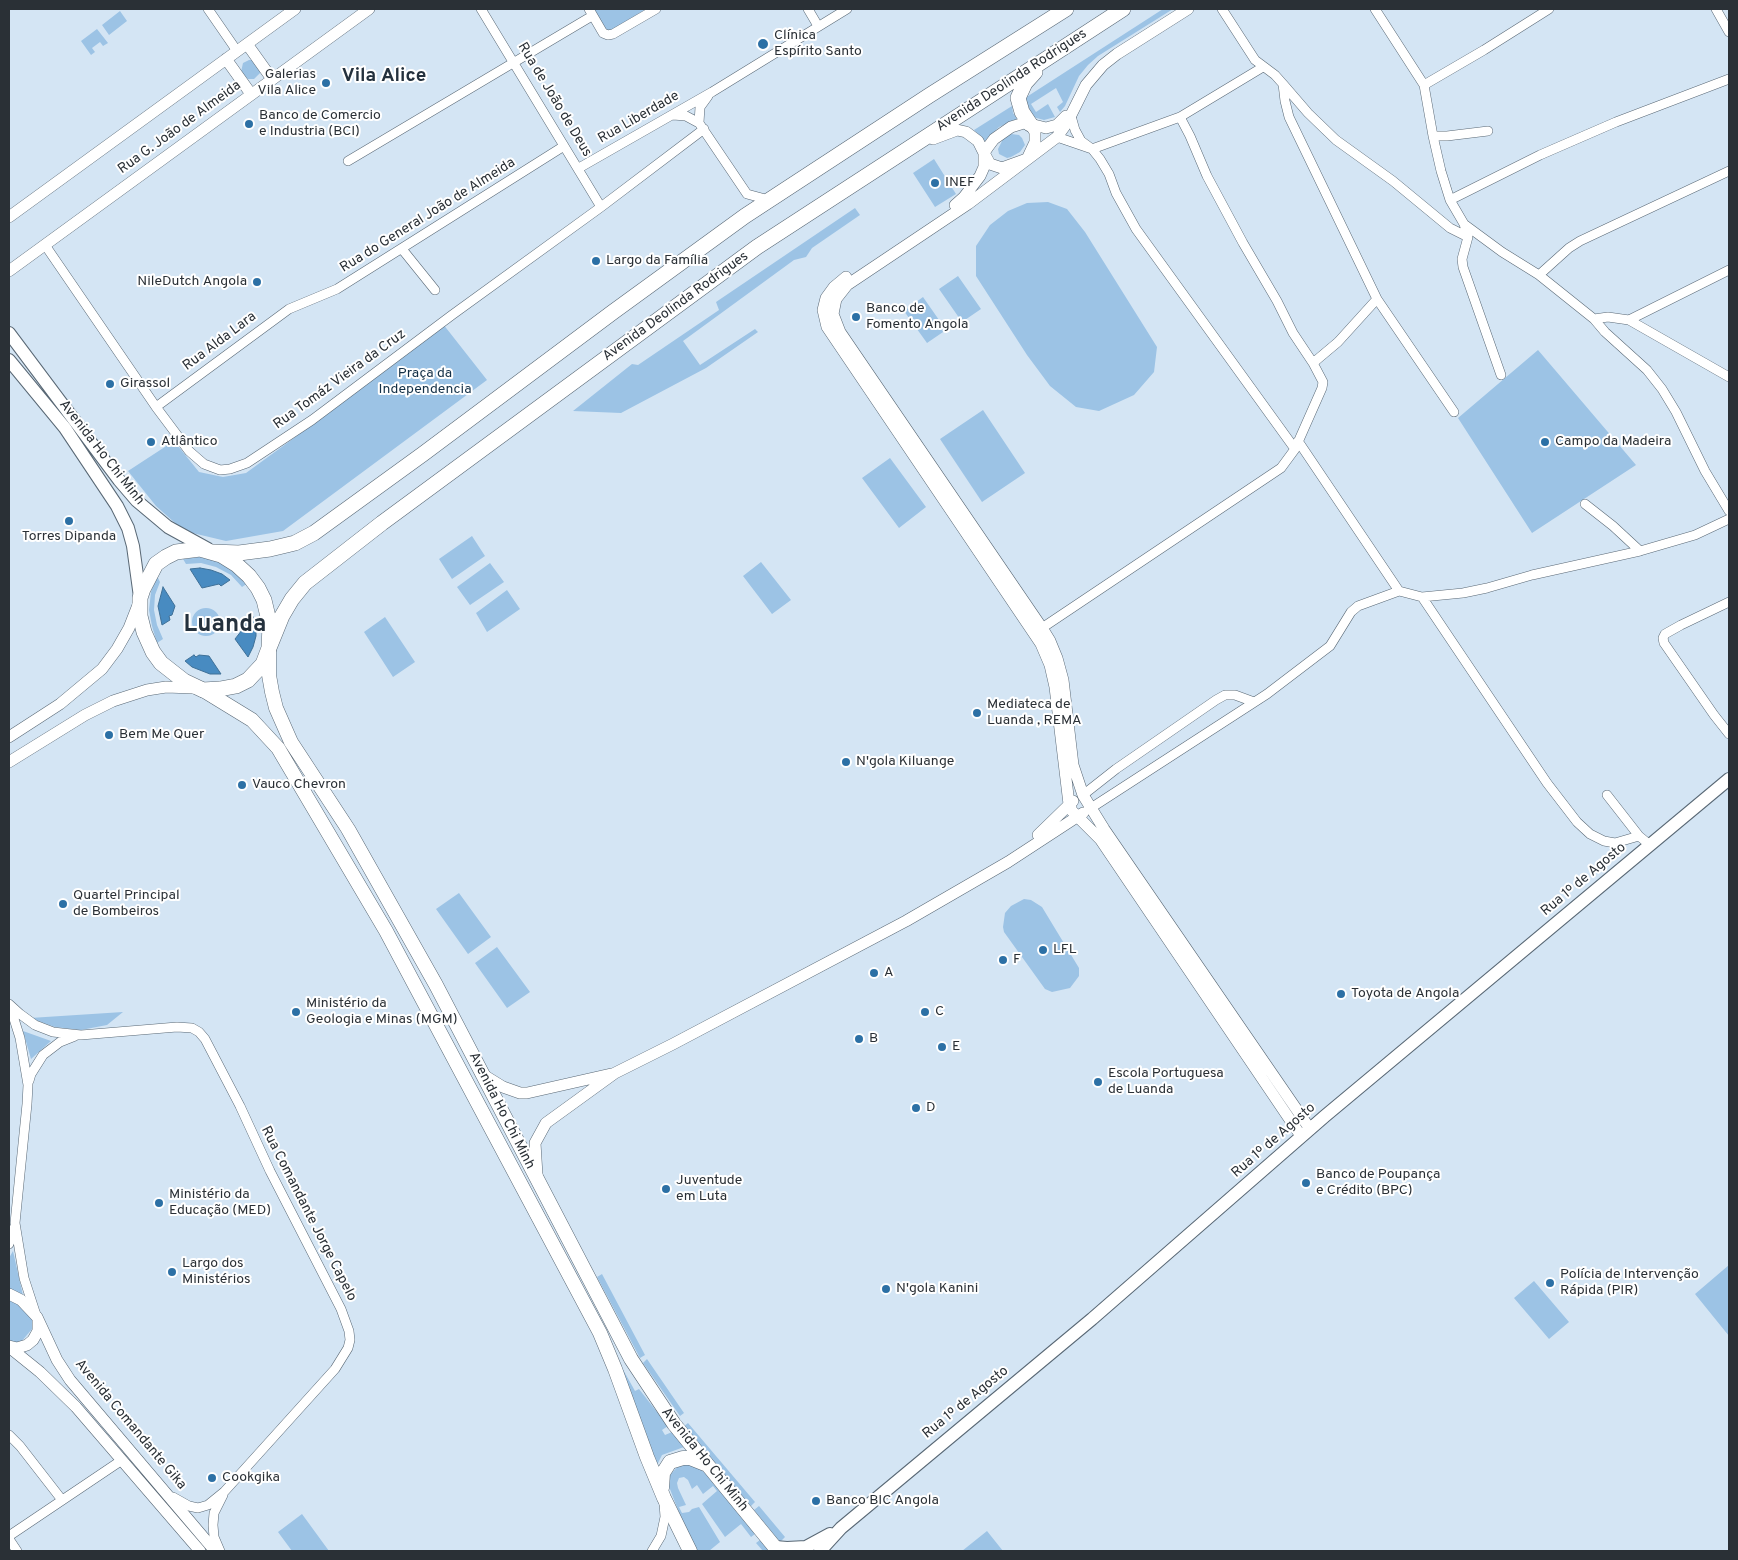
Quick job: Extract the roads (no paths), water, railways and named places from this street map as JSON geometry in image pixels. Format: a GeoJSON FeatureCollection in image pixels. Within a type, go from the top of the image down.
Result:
{"type":"FeatureCollection","features":[{"type":"Feature","properties":{"kind":"highway"},"geometry":{"type":"LineString","coordinates":[[212,552],[237,565],[250,576],[258,588],[264,600],[268,618],[269,648],[263,664],[248,680],[228,688],[203,690],[174,675],[162,663],[153,652],[142,627],[140,598],[151,570],[166,557],[176,552],[200,549],[212,552],[239,553],[270,549],[295,543],[314,533],[745,216],[1066,9]]}},
{"type":"Feature","properties":{"kind":"highway","name":"Avenida Deolinda Rodrigues"},"geometry":{"type":"LineString","coordinates":[[269,648],[292,599],[305,583],[323,568],[757,247],[1123,9]]}},
{"type":"Feature","properties":{"kind":"highway"},"geometry":{"type":"LineString","coordinates":[[1030,124],[1019,104],[1020,92],[1025,83],[1054,53]]}},
{"type":"Feature","properties":{"kind":"main road","name":"Avenida Ho Chi Minh"},"geometry":{"type":"LineString","coordinates":[[9,333],[119,480],[137,501],[168,527],[212,552]]}},
{"type":"Feature","properties":{"kind":"main road","name":"Avenida Ho Chi Minh"},"geometry":{"type":"LineString","coordinates":[[9,360],[65,428],[117,506],[128,528],[136,562],[140,598]]}},
{"type":"Feature","properties":{"kind":"main road","name":"Avenida Ho Chi Minh"},"geometry":{"type":"LineString","coordinates":[[269,648],[272,692],[276,708],[291,742],[376,877],[440,993],[631,1359],[674,1424],[776,1549]]}},
{"type":"Feature","properties":{"kind":"main road","name":"Avenida Ho Chi Minh"},"geometry":{"type":"LineString","coordinates":[[203,690],[252,720],[278,748],[363,891],[431,1013],[600,1333],[664,1498],[690,1551]]}},
{"type":"Feature","properties":{"kind":"main road","name":"Rua 1º de Agosto"},"geometry":{"type":"LineString","coordinates":[[840,1528],[1092,1319],[1305,1133],[1729,778]]}},
{"type":"Feature","properties":{"kind":"main road"},"geometry":{"type":"LineString","coordinates":[[664,1498],[663,1473],[670,1462],[690,1458],[708,1466]]}},
{"type":"Feature","properties":{"kind":"main road"},"geometry":{"type":"LineString","coordinates":[[776,1549],[806,1547],[840,1528]]}},
{"type":"Feature","properties":{"kind":"main road"},"geometry":{"type":"LineString","coordinates":[[820,1551],[840,1528]]}},
{"type":"Feature","properties":{"kind":"street"},"geometry":{"type":"LineString","coordinates":[[208,9],[237,51]]}},
{"type":"Feature","properties":{"kind":"street","name":"Rua G. João de Almeida"},"geometry":{"type":"LineString","coordinates":[[9,216],[296,9]]}},
{"type":"Feature","properties":{"kind":"street","name":"Rua G. João de Almeida"},"geometry":{"type":"LineString","coordinates":[[9,271],[369,9]]}},
{"type":"Feature","properties":{"kind":"street","name":"Rua de João de Deus"},"geometry":{"type":"LineString","coordinates":[[481,9],[602,207]]}},
{"type":"Feature","properties":{"kind":"street"},"geometry":{"type":"LineString","coordinates":[[348,161],[514,62],[590,12],[603,33],[608,35],[656,9]]}},
{"type":"Feature","properties":{"kind":"street"},"geometry":{"type":"LineString","coordinates":[[808,9],[818,26]]}},
{"type":"Feature","properties":{"kind":"street","name":"Rua Liberdade"},"geometry":{"type":"LineString","coordinates":[[579,168],[712,92],[847,9]]}},
{"type":"Feature","properties":{"kind":"street"},"geometry":{"type":"LineString","coordinates":[[1188,9],[1103,65],[1086,85],[1057,137],[968,204],[847,285],[836,300],[832,314],[840,332],[1042,628],[1057,658],[1062,674],[1073,765],[1083,795],[1305,1133]]}},
{"type":"Feature","properties":{"kind":"street"},"geometry":{"type":"LineString","coordinates":[[1222,9],[1255,60],[1275,75],[1336,140],[1393,181],[1450,228],[1468,237]]}},
{"type":"Feature","properties":{"kind":"street"},"geometry":{"type":"LineString","coordinates":[[1375,9],[1424,85],[1432,136],[1450,200],[1464,224],[1468,237],[1462,259],[1463,266],[1501,375]]}},
{"type":"Feature","properties":{"kind":"street"},"geometry":{"type":"LineString","coordinates":[[1424,85],[1549,9]]}},
{"type":"Feature","properties":{"kind":"street"},"geometry":{"type":"LineString","coordinates":[[1716,9],[1729,32]]}},
{"type":"Feature","properties":{"kind":"street"},"geometry":{"type":"LineString","coordinates":[[247,44],[272,79]]}},
{"type":"Feature","properties":{"kind":"street"},"geometry":{"type":"LineString","coordinates":[[226,59],[251,94]]}},
{"type":"Feature","properties":{"kind":"street"},"geometry":{"type":"LineString","coordinates":[[1057,137],[1092,149],[1180,117],[1263,67]]}},
{"type":"Feature","properties":{"kind":"street"},"geometry":{"type":"LineString","coordinates":[[1450,200],[1549,151],[1616,122],[1729,79]]}},
{"type":"Feature","properties":{"kind":"street"},"geometry":{"type":"LineString","coordinates":[[1283,84],[1289,117],[1377,298],[1454,412]]}},
{"type":"Feature","properties":{"kind":"street"},"geometry":{"type":"LineString","coordinates":[[701,126],[700,107],[712,92]]}},
{"type":"Feature","properties":{"kind":"street"},"geometry":{"type":"LineString","coordinates":[[1073,111],[1052,127],[1018,124],[1002,132],[984,153],[984,167],[980,176],[964,198],[840,282],[829,292],[823,316],[831,334],[1041,644],[1050,665],[1054,687],[1068,804],[1100,839],[1305,1133]]}},
{"type":"Feature","properties":{"kind":"street"},"geometry":{"type":"LineString","coordinates":[[1073,111],[1075,130],[1081,141],[1092,149],[1104,167],[1136,229],[1297,445],[1399,591]]}},
{"type":"Feature","properties":{"kind":"street"},"geometry":{"type":"LineString","coordinates":[[672,115],[686,116],[701,126],[747,194],[745,216]]}},
{"type":"Feature","properties":{"kind":"street"},"geometry":{"type":"LineString","coordinates":[[1042,628],[1281,468],[1297,445],[1322,388],[1323,382],[1293,333],[1277,301],[1243,243],[1207,176],[1180,117]]}},
{"type":"Feature","properties":{"kind":"street"},"geometry":{"type":"LineString","coordinates":[[897,155],[948,132],[957,130],[972,135],[982,147],[990,164],[1002,168],[1027,159],[1035,142],[1035,132],[1030,124]]}},
{"type":"Feature","properties":{"kind":"street","name":"Rua Tomáz Vieira da Cruz"},"geometry":{"type":"LineString","coordinates":[[45,245],[156,407],[189,451],[204,464],[220,470],[230,469],[247,463],[312,420],[452,315],[602,207],[701,126]]}},
{"type":"Feature","properties":{"kind":"street"},"geometry":{"type":"LineString","coordinates":[[1432,136],[1454,136],[1488,131]]}},
{"type":"Feature","properties":{"kind":"street","name":"Rua do General João de Almeida"},"geometry":{"type":"LineString","coordinates":[[303,304],[337,289],[564,146]]}},
{"type":"Feature","properties":{"kind":"street"},"geometry":{"type":"LineString","coordinates":[[1539,275],[1580,240],[1729,171]]}},
{"type":"Feature","properties":{"kind":"street"},"geometry":{"type":"LineString","coordinates":[[747,194],[769,200]]}},
{"type":"Feature","properties":{"kind":"street"},"geometry":{"type":"LineString","coordinates":[[1464,224],[1502,252],[1539,275],[1594,319],[1605,332],[1647,370],[1662,389],[1676,412],[1705,471],[1729,510]]}},
{"type":"Feature","properties":{"kind":"street"},"geometry":{"type":"LineString","coordinates":[[402,249],[435,290]]}},
{"type":"Feature","properties":{"kind":"street"},"geometry":{"type":"LineString","coordinates":[[1629,320],[1729,270]]}},
{"type":"Feature","properties":{"kind":"street"},"geometry":{"type":"LineString","coordinates":[[1313,363],[1338,342],[1377,298]]}},
{"type":"Feature","properties":{"kind":"street","name":"Rua Alda Lara"},"geometry":{"type":"LineString","coordinates":[[156,407],[276,318],[289,309],[303,304]]}},
{"type":"Feature","properties":{"kind":"street"},"geometry":{"type":"LineString","coordinates":[[1594,319],[1608,317],[1629,320],[1729,376]]}},
{"type":"Feature","properties":{"kind":"street"},"geometry":{"type":"LineString","coordinates":[[1585,504],[1640,551]]}},
{"type":"Feature","properties":{"kind":"street"},"geometry":{"type":"LineString","coordinates":[[538,1182],[535,1143],[546,1123],[615,1073],[906,922],[1008,862],[1254,702],[1330,646],[1351,612],[1358,606],[1399,591],[1422,597],[1463,593],[1487,588],[1532,575],[1640,551],[1695,535],[1729,519]]}},
{"type":"Feature","properties":{"kind":"street"},"geometry":{"type":"LineString","coordinates":[[1422,597],[1547,783],[1577,822],[1590,834],[1615,843],[1639,836]]}},
{"type":"Feature","properties":{"kind":"street"},"geometry":{"type":"LineString","coordinates":[[9,736],[60,704],[102,669],[129,628],[140,598]]}},
{"type":"Feature","properties":{"kind":"street"},"geometry":{"type":"LineString","coordinates":[[1729,602],[1681,625],[1663,638],[1664,643],[1729,734]]}},
{"type":"Feature","properties":{"kind":"street"},"geometry":{"type":"LineString","coordinates":[[9,762],[85,715],[125,696],[166,687],[185,687],[203,690]]}},
{"type":"Feature","properties":{"kind":"street"},"geometry":{"type":"LineString","coordinates":[[1008,862],[1046,828],[1068,804],[1225,695],[1235,695],[1254,702]]}},
{"type":"Feature","properties":{"kind":"street"},"geometry":{"type":"LineString","coordinates":[[1046,828],[1061,799],[1064,774]]}},
{"type":"Feature","properties":{"kind":"street"},"geometry":{"type":"LineString","coordinates":[[1607,796],[1639,836],[1650,845]]}},
{"type":"Feature","properties":{"kind":"street"},"geometry":{"type":"LineString","coordinates":[[9,1003],[20,1038],[26,1067],[28,1096],[15,1223],[9,1244]]}},
{"type":"Feature","properties":{"kind":"street","name":"Rua Comandante Jorge Capelo"},"geometry":{"type":"LineString","coordinates":[[9,1003],[27,1020],[44,1029],[62,1034],[177,1027],[192,1028],[199,1032],[205,1039],[240,1106],[270,1171],[341,1309],[349,1331],[350,1340],[348,1348],[336,1370],[224,1492],[208,1505],[198,1508],[181,1503],[165,1491]]}},
{"type":"Feature","properties":{"kind":"street","name":"Rua Comandante Jorge Capelo"},"geometry":{"type":"LineString","coordinates":[[28,1096],[31,1074],[43,1055],[60,1042],[81,1034]]}},
{"type":"Feature","properties":{"kind":"street"},"geometry":{"type":"LineString","coordinates":[[481,1073],[508,1090],[527,1093],[615,1073]]}},
{"type":"Feature","properties":{"kind":"street"},"geometry":{"type":"LineString","coordinates":[[9,1347],[18,1348],[27,1345],[38,1332],[37,1317],[24,1278],[15,1223]]}},
{"type":"Feature","properties":{"kind":"street","name":"Avenida Comandante Gika"},"geometry":{"type":"LineString","coordinates":[[9,1294],[21,1300],[37,1317],[57,1360],[70,1380],[215,1551]]}},
{"type":"Feature","properties":{"kind":"street","name":"Avenida Comandante Gika"},"geometry":{"type":"LineString","coordinates":[[9,1347],[58,1389],[200,1551]]}},
{"type":"Feature","properties":{"kind":"street"},"geometry":{"type":"LineString","coordinates":[[9,1435],[20,1446],[62,1500]]}},
{"type":"Feature","properties":{"kind":"street"},"geometry":{"type":"LineString","coordinates":[[17,1551],[9,1538],[122,1460]]}},
{"type":"Feature","properties":{"kind":"street","name":"Rua Comandante Jorge Capelo"},"geometry":{"type":"LineString","coordinates":[[220,1551],[214,1537],[213,1524],[214,1513],[224,1492]]}},
{"type":"Feature","properties":{"kind":"street"},"geometry":{"type":"LineString","coordinates":[[652,1551],[659,1542],[663,1530],[665,1518],[664,1498]]}},
{"type":"Feature","properties":{"kind":"place","name":"Clínica Espírito Santo"},"geometry":{"type":"Point","coordinates":[763,44]}},
{"type":"Feature","properties":{"kind":"place","name":"Galerias Vila Alice"},"geometry":{"type":"Point","coordinates":[326,83]}},
{"type":"Feature","properties":{"kind":"place","name":"Banco de Comercio e Industria (BCI)"},"geometry":{"type":"Point","coordinates":[249,124]}},
{"type":"Feature","properties":{"kind":"place","name":"INEF"},"geometry":{"type":"Point","coordinates":[935,183]}},
{"type":"Feature","properties":{"kind":"place","name":"Largo da Família"},"geometry":{"type":"Point","coordinates":[596,261]}},
{"type":"Feature","properties":{"kind":"place","name":"NileDutch Angola"},"geometry":{"type":"Point","coordinates":[257,282]}},
{"type":"Feature","properties":{"kind":"place","name":"Banco de Fomento Angola"},"geometry":{"type":"Point","coordinates":[856,317]}},
{"type":"Feature","properties":{"kind":"place","name":"Girassol"},"geometry":{"type":"Point","coordinates":[110,384]}},
{"type":"Feature","properties":{"kind":"place","name":"Atlântico"},"geometry":{"type":"Point","coordinates":[151,442]}},
{"type":"Feature","properties":{"kind":"place","name":"Campo da Madeira"},"geometry":{"type":"Point","coordinates":[1545,442]}},
{"type":"Feature","properties":{"kind":"place","name":"Torres Dipanda"},"geometry":{"type":"Point","coordinates":[69,521]}},
{"type":"Feature","properties":{"kind":"place","name":"Mediateca de Luanda , REMA"},"geometry":{"type":"Point","coordinates":[977,713]}},
{"type":"Feature","properties":{"kind":"place","name":"Bem Me Quer"},"geometry":{"type":"Point","coordinates":[109,735]}},
{"type":"Feature","properties":{"kind":"place","name":"N'gola Kiluange"},"geometry":{"type":"Point","coordinates":[846,762]}},
{"type":"Feature","properties":{"kind":"place","name":"Vauco Chevron"},"geometry":{"type":"Point","coordinates":[242,785]}},
{"type":"Feature","properties":{"kind":"place","name":"Quartel Principal de Bombeiros"},"geometry":{"type":"Point","coordinates":[63,904]}},
{"type":"Feature","properties":{"kind":"place","name":"LFL"},"geometry":{"type":"Point","coordinates":[1043,950]}},
{"type":"Feature","properties":{"kind":"place","name":"F"},"geometry":{"type":"Point","coordinates":[1003,960]}},
{"type":"Feature","properties":{"kind":"place","name":"A"},"geometry":{"type":"Point","coordinates":[874,973]}},
{"type":"Feature","properties":{"kind":"place","name":"Toyota de Angola"},"geometry":{"type":"Point","coordinates":[1341,994]}},
{"type":"Feature","properties":{"kind":"place","name":"Ministério da Geologia e Minas (MGM)"},"geometry":{"type":"Point","coordinates":[296,1012]}},
{"type":"Feature","properties":{"kind":"place","name":"C"},"geometry":{"type":"Point","coordinates":[925,1012]}},
{"type":"Feature","properties":{"kind":"place","name":"B"},"geometry":{"type":"Point","coordinates":[859,1039]}},
{"type":"Feature","properties":{"kind":"place","name":"E"},"geometry":{"type":"Point","coordinates":[942,1047]}},
{"type":"Feature","properties":{"kind":"place","name":"Escola Portuguesa de Luanda"},"geometry":{"type":"Point","coordinates":[1098,1082]}},
{"type":"Feature","properties":{"kind":"place","name":"D"},"geometry":{"type":"Point","coordinates":[916,1108]}},
{"type":"Feature","properties":{"kind":"place","name":"Banco de Poupança e Crédito (BPC)"},"geometry":{"type":"Point","coordinates":[1306,1183]}},
{"type":"Feature","properties":{"kind":"place","name":"Juventude em Luta"},"geometry":{"type":"Point","coordinates":[666,1189]}},
{"type":"Feature","properties":{"kind":"place","name":"Ministério da Educação (MED)"},"geometry":{"type":"Point","coordinates":[159,1203]}},
{"type":"Feature","properties":{"kind":"place","name":"Largo dos Ministérios"},"geometry":{"type":"Point","coordinates":[172,1272]}},
{"type":"Feature","properties":{"kind":"place","name":"Polícia de Intervenção Rápida (PIR)"},"geometry":{"type":"Point","coordinates":[1550,1283]}},
{"type":"Feature","properties":{"kind":"place","name":"N'gola Kanini"},"geometry":{"type":"Point","coordinates":[886,1289]}},
{"type":"Feature","properties":{"kind":"place","name":"Cookgika"},"geometry":{"type":"Point","coordinates":[212,1478]}},
{"type":"Feature","properties":{"kind":"place","name":"Banco BIC Angola"},"geometry":{"type":"Point","coordinates":[816,1501]}},
{"type":"Feature","properties":{"kind":"district","name":"Vila Alice"},"geometry":{"type":"Point","coordinates":[384,77]}},
{"type":"Feature","properties":{"kind":"district","name":"Luanda"},"geometry":{"type":"Point","coordinates":[225,626]}},
{"type":"Feature","properties":{"kind":"park label","name":"Praça da Independencia"},"geometry":{"type":"Point","coordinates":[425,382]}}]}
